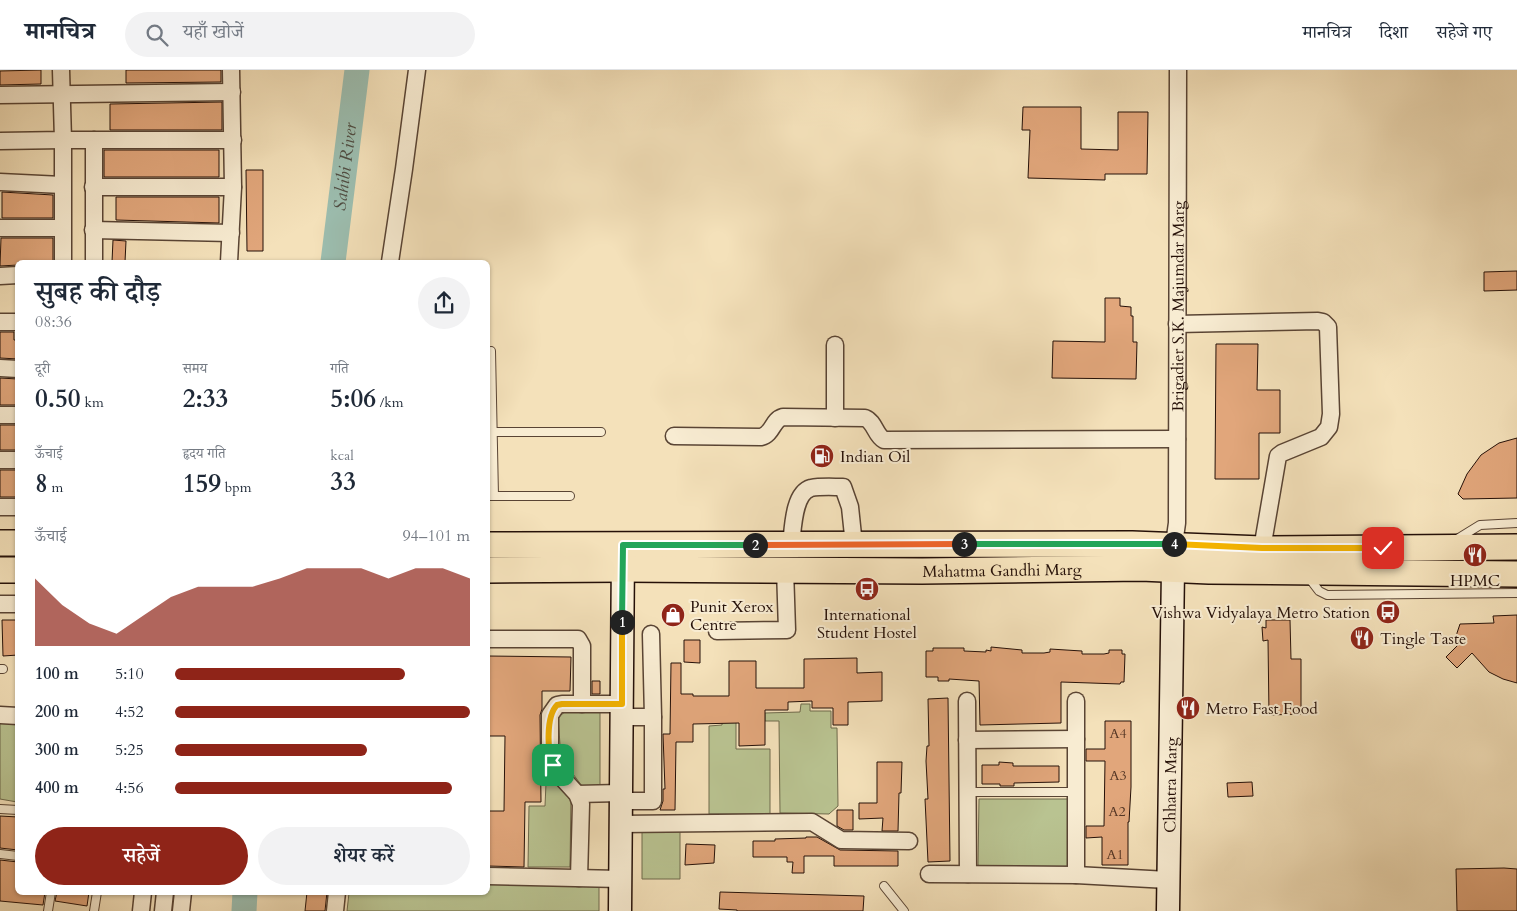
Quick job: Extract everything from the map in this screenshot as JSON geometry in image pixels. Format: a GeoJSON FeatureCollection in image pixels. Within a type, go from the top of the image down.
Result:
{"type":"FeatureCollection","features":[{"type":"Feature","properties":{"kind":"main road"},"geometry":{"type":"LineString","coordinates":[[0,543],[15,543]]}},
{"type":"Feature","properties":{"kind":"main road","name":"Mahatma Gandhi Marg"},"geometry":{"type":"LineString","coordinates":[[490,545],[786,569],[922,571],[1174,557],[1262,548],[1517,547]]}},
{"type":"Feature","properties":{"kind":"main road","name":"Mahatma Gandhi Marg"},"geometry":{"type":"LineString","coordinates":[[490,570],[623,557],[792,545],[854,545],[1174,557],[1209,571],[1517,574]]}},
{"type":"Feature","properties":{"kind":"main road"},"geometry":{"type":"LineString","coordinates":[[1474,547],[1474,574]]}},
{"type":"Feature","properties":{"kind":"main road"},"geometry":{"type":"LineString","coordinates":[[0,570],[15,570]]}},
{"type":"Feature","properties":{"kind":"street"},"geometry":{"type":"LineString","coordinates":[[61,70],[63,260]]}},
{"type":"Feature","properties":{"kind":"street"},"geometry":{"type":"LineString","coordinates":[[229,260],[233,140],[231,70]]}},
{"type":"Feature","properties":{"kind":"street"},"geometry":{"type":"LineString","coordinates":[[390,260],[417,70]]}},
{"type":"Feature","properties":{"kind":"street","name":"Brigadier S.K. Majumdar Marg"},"geometry":{"type":"LineString","coordinates":[[1174,557],[1177,523],[1178,70]]}},
{"type":"Feature","properties":{"kind":"street"},"geometry":{"type":"LineString","coordinates":[[0,96],[232,92]]}},
{"type":"Feature","properties":{"kind":"street"},"geometry":{"type":"LineString","coordinates":[[94,140],[94,260]]}},
{"type":"Feature","properties":{"kind":"street"},"geometry":{"type":"LineString","coordinates":[[0,141],[233,140]]}},
{"type":"Feature","properties":{"kind":"street"},"geometry":{"type":"LineString","coordinates":[[0,182],[62,184]]}},
{"type":"Feature","properties":{"kind":"street"},"geometry":{"type":"LineString","coordinates":[[93,187],[232,188]]}},
{"type":"Feature","properties":{"kind":"street"},"geometry":{"type":"LineString","coordinates":[[0,228],[62,228]]}},
{"type":"Feature","properties":{"kind":"street"},"geometry":{"type":"LineString","coordinates":[[93,230],[231,233]]}},
{"type":"Feature","properties":{"kind":"street"},"geometry":{"type":"LineString","coordinates":[[0,276],[15,275]]}},
{"type":"Feature","properties":{"kind":"street"},"geometry":{"type":"LineString","coordinates":[[1177,324],[1318,321],[1323,322],[1328,327],[1331,422],[1321,438],[1278,456],[1262,548]]}},
{"type":"Feature","properties":{"kind":"street"},"geometry":{"type":"LineString","coordinates":[[0,322],[15,322]]}},
{"type":"Feature","properties":{"kind":"street"},"geometry":{"type":"LineString","coordinates":[[834,418],[835,345]]}},
{"type":"Feature","properties":{"kind":"street"},"geometry":{"type":"LineString","coordinates":[[0,368],[15,368]]}},
{"type":"Feature","properties":{"kind":"street"},"geometry":{"type":"LineString","coordinates":[[0,415],[15,415]]}},
{"type":"Feature","properties":{"kind":"street"},"geometry":{"type":"LineString","coordinates":[[674,436],[760,437],[769,434],[780,417],[869,420],[878,436],[884,440],[1177,439]]}},
{"type":"Feature","properties":{"kind":"street"},"geometry":{"type":"LineString","coordinates":[[0,460],[15,460]]}},
{"type":"Feature","properties":{"kind":"street"},"geometry":{"type":"LineString","coordinates":[[792,545],[796,507],[801,496],[810,488],[843,486],[850,507],[854,545]]}},
{"type":"Feature","properties":{"kind":"street"},"geometry":{"type":"LineString","coordinates":[[0,507],[15,507]]}},
{"type":"Feature","properties":{"kind":"street"},"geometry":{"type":"LineString","coordinates":[[620,911],[623,557]]}},
{"type":"Feature","properties":{"kind":"street","name":"Chhatra Marg"},"geometry":{"type":"LineString","coordinates":[[1168,911],[1174,557]]}},
{"type":"Feature","properties":{"kind":"street"},"geometry":{"type":"LineString","coordinates":[[717,631],[787,630],[786,569]]}},
{"type":"Feature","properties":{"kind":"street"},"geometry":{"type":"LineString","coordinates":[[0,604],[15,604]]}},
{"type":"Feature","properties":{"kind":"street"},"geometry":{"type":"LineString","coordinates":[[577,794],[653,801],[651,634]]}},
{"type":"Feature","properties":{"kind":"street"},"geometry":{"type":"LineString","coordinates":[[490,638],[578,640],[582,646],[582,704]]}},
{"type":"Feature","properties":{"kind":"street"},"geometry":{"type":"LineString","coordinates":[[967,701],[968,874]]}},
{"type":"Feature","properties":{"kind":"street"},"geometry":{"type":"LineString","coordinates":[[1076,701],[1076,875]]}},
{"type":"Feature","properties":{"kind":"street"},"geometry":{"type":"LineString","coordinates":[[579,878],[581,804],[577,794],[555,770],[550,758],[550,716],[557,705],[582,704],[653,717]]}},
{"type":"Feature","properties":{"kind":"street"},"geometry":{"type":"LineString","coordinates":[[0,715],[15,716]]}},
{"type":"Feature","properties":{"kind":"street"},"geometry":{"type":"LineString","coordinates":[[967,740],[1076,739]]}},
{"type":"Feature","properties":{"kind":"street"},"geometry":{"type":"LineString","coordinates":[[620,824],[812,822],[840,840],[909,841]]}},
{"type":"Feature","properties":{"kind":"street"},"geometry":{"type":"LineString","coordinates":[[929,874],[1076,875],[1168,880]]}},
{"type":"Feature","properties":{"kind":"street"},"geometry":{"type":"LineString","coordinates":[[490,876],[620,879]]}},
{"type":"Feature","properties":{"kind":"street"},"geometry":{"type":"LineString","coordinates":[[141,911],[143,895]]}},
{"type":"Feature","properties":{"kind":"street"},"geometry":{"type":"LineString","coordinates":[[163,911],[165,895]]}},
{"type":"Feature","properties":{"kind":"street"},"geometry":{"type":"LineString","coordinates":[[180,911],[183,895]]}},
{"type":"Feature","properties":{"kind":"street"},"geometry":{"type":"LineString","coordinates":[[335,911],[337,895]]}},
{"type":"Feature","properties":{"kind":"lane"},"geometry":{"type":"LineString","coordinates":[[491,351],[490,496],[570,496]]}},
{"type":"Feature","properties":{"kind":"lane"},"geometry":{"type":"LineString","coordinates":[[490,432],[601,432]]}},
{"type":"Feature","properties":{"kind":"lane"},"geometry":{"type":"LineString","coordinates":[[1444,547],[1480,525],[1517,523]]}},
{"type":"Feature","properties":{"kind":"lane"},"geometry":{"type":"LineString","coordinates":[[1305,572],[1319,591],[1326,595],[1517,593]]}},
{"type":"Feature","properties":{"kind":"lane"},"geometry":{"type":"LineString","coordinates":[[968,792],[1076,792]]}},
{"type":"Feature","properties":{"kind":"lane"},"geometry":{"type":"LineString","coordinates":[[0,808],[15,810]]}},
{"type":"Feature","properties":{"kind":"lane"},"geometry":{"type":"LineString","coordinates":[[0,854],[15,856]]}},
{"type":"Feature","properties":{"kind":"lane"},"geometry":{"type":"LineString","coordinates":[[884,886],[904,911]]}},
{"type":"Feature","properties":{"kind":"lane"},"geometry":{"type":"LineString","coordinates":[[48,911],[51,895]]}},
{"type":"Feature","properties":{"kind":"lane"},"geometry":{"type":"LineString","coordinates":[[94,911],[97,895]]}},
{"type":"Feature","properties":{"kind":"green space"},"geometry":{"type":"Polygon","coordinates":[[[801,704],[810,704],[810,711],[831,711],[831,728],[837,728],[838,806],[829,814],[780,813],[779,721],[765,721],[765,713],[800,712],[801,704]]]}},
{"type":"Feature","properties":{"kind":"green space"},"geometry":{"type":"Polygon","coordinates":[[[565,712],[600,712],[600,786],[582,786],[561,758],[558,717],[565,712]]]}},
{"type":"Feature","properties":{"kind":"green space"},"geometry":{"type":"Polygon","coordinates":[[[722,715],[736,715],[736,749],[770,749],[770,814],[709,814],[709,726],[722,725],[722,715]]]}},
{"type":"Feature","properties":{"kind":"green space"},"geometry":{"type":"Polygon","coordinates":[[[0,722],[15,722],[15,802],[0,799],[0,722]]]}},
{"type":"Feature","properties":{"kind":"green space"},"geometry":{"type":"Polygon","coordinates":[[[547,761],[571,795],[570,867],[528,867],[529,806],[545,806],[547,761]]]}},
{"type":"Feature","properties":{"kind":"green space"},"geometry":{"type":"Polygon","coordinates":[[[979,799],[1071,799],[1070,865],[1063,869],[983,868],[978,865],[979,799]]]}},
{"type":"Feature","properties":{"kind":"green space"},"geometry":{"type":"Polygon","coordinates":[[[642,827],[680,827],[680,879],[642,879],[642,827]]]}},
{"type":"Feature","properties":{"kind":"green space"},"geometry":{"type":"Polygon","coordinates":[[[490,883],[599,884],[599,911],[347,911],[349,895],[490,895],[490,883]]]}},
{"type":"Feature","properties":{"kind":"building"},"geometry":{"type":"Polygon","coordinates":[[[41,70],[41,84],[0,85],[0,71],[41,70]]]}},
{"type":"Feature","properties":{"kind":"building"},"geometry":{"type":"Polygon","coordinates":[[[126,70],[221,70],[221,82],[126,83],[126,70]]]}},
{"type":"Feature","properties":{"kind":"building"},"geometry":{"type":"Polygon","coordinates":[[[222,102],[222,130],[110,130],[110,104],[222,102]]]}},
{"type":"Feature","properties":{"kind":"building"},"geometry":{"type":"Polygon","coordinates":[[[1023,107],[1081,107],[1081,149],[1118,150],[1118,112],[1148,112],[1147,174],[1105,174],[1105,180],[1028,178],[1030,130],[1022,130],[1023,107]]]}},
{"type":"Feature","properties":{"kind":"building"},"geometry":{"type":"Polygon","coordinates":[[[104,150],[219,150],[219,177],[104,177],[104,150]]]}},
{"type":"Feature","properties":{"kind":"building"},"geometry":{"type":"Polygon","coordinates":[[[246,170],[263,170],[263,251],[247,251],[246,170]]]}},
{"type":"Feature","properties":{"kind":"building"},"geometry":{"type":"Polygon","coordinates":[[[2,192],[53,195],[53,218],[2,218],[2,192]]]}},
{"type":"Feature","properties":{"kind":"building"},"geometry":{"type":"Polygon","coordinates":[[[116,197],[219,197],[219,223],[116,220],[116,197]]]}},
{"type":"Feature","properties":{"kind":"building"},"geometry":{"type":"Polygon","coordinates":[[[1,238],[53,238],[53,260],[15,260],[15,265],[0,266],[1,238]]]}},
{"type":"Feature","properties":{"kind":"building"},"geometry":{"type":"Polygon","coordinates":[[[113,240],[126,241],[125,260],[112,260],[113,240]]]}},
{"type":"Feature","properties":{"kind":"building"},"geometry":{"type":"Polygon","coordinates":[[[1517,271],[1517,290],[1484,291],[1484,272],[1517,271]]]}},
{"type":"Feature","properties":{"kind":"building"},"geometry":{"type":"Polygon","coordinates":[[[1105,298],[1120,298],[1120,306],[1131,307],[1133,342],[1137,342],[1136,379],[1052,378],[1053,341],[1105,342],[1105,298]]]}},
{"type":"Feature","properties":{"kind":"building"},"geometry":{"type":"Polygon","coordinates":[[[0,332],[14,332],[15,359],[0,358],[0,332]]]}},
{"type":"Feature","properties":{"kind":"building"},"geometry":{"type":"Polygon","coordinates":[[[1216,344],[1258,344],[1257,390],[1280,390],[1280,433],[1259,433],[1259,479],[1215,479],[1216,344]]]}},
{"type":"Feature","properties":{"kind":"building"},"geometry":{"type":"Polygon","coordinates":[[[0,378],[15,379],[15,405],[0,405],[0,378]]]}},
{"type":"Feature","properties":{"kind":"building"},"geometry":{"type":"Polygon","coordinates":[[[0,425],[15,425],[15,450],[0,450],[0,425]]]}},
{"type":"Feature","properties":{"kind":"building"},"geometry":{"type":"Polygon","coordinates":[[[1517,438],[1517,498],[1463,499],[1458,494],[1467,474],[1481,455],[1499,443],[1517,438]]]}},
{"type":"Feature","properties":{"kind":"building"},"geometry":{"type":"Polygon","coordinates":[[[0,470],[15,470],[15,497],[0,497],[0,470]]]}},
{"type":"Feature","properties":{"kind":"building"},"geometry":{"type":"Polygon","coordinates":[[[680,611],[680,624],[668,624],[668,612],[680,611]]]}},
{"type":"Feature","properties":{"kind":"building"},"geometry":{"type":"Polygon","coordinates":[[[1517,615],[1517,683],[1489,672],[1472,653],[1457,668],[1446,657],[1461,642],[1454,642],[1460,624],[1494,623],[1493,616],[1517,615]]]}},
{"type":"Feature","properties":{"kind":"building"},"geometry":{"type":"Polygon","coordinates":[[[2,620],[15,620],[15,655],[3,656],[2,620]]]}},
{"type":"Feature","properties":{"kind":"building"},"geometry":{"type":"Polygon","coordinates":[[[1266,620],[1290,620],[1291,659],[1301,659],[1301,714],[1269,715],[1268,640],[1263,641],[1262,627],[1266,628],[1266,620]]]}},
{"type":"Feature","properties":{"kind":"building"},"geometry":{"type":"Polygon","coordinates":[[[684,640],[700,640],[700,663],[684,662],[684,640]]]}},
{"type":"Feature","properties":{"kind":"building"},"geometry":{"type":"Polygon","coordinates":[[[991,647],[1022,650],[1022,653],[1044,653],[1050,652],[1050,649],[1082,651],[1082,654],[1104,654],[1109,653],[1109,650],[1122,650],[1122,654],[1125,654],[1124,682],[1120,684],[1061,682],[1061,723],[980,725],[979,681],[949,679],[949,681],[938,681],[938,677],[926,677],[926,651],[933,651],[933,648],[964,648],[964,651],[986,652],[986,650],[991,651],[991,647]]]}},
{"type":"Feature","properties":{"kind":"building"},"geometry":{"type":"Polygon","coordinates":[[[490,656],[571,657],[570,691],[542,691],[540,715],[541,802],[525,802],[524,867],[490,866],[490,811],[504,811],[505,736],[490,736],[490,656]]]}},
{"type":"Feature","properties":{"kind":"building"},"geometry":{"type":"Polygon","coordinates":[[[857,658],[857,673],[882,672],[882,701],[848,702],[848,725],[833,725],[833,708],[812,708],[812,701],[788,702],[788,710],[765,710],[765,745],[739,746],[739,723],[693,724],[693,742],[676,742],[675,810],[660,810],[663,801],[663,789],[665,789],[663,734],[670,734],[671,663],[681,663],[681,694],[729,696],[729,661],[756,661],[756,688],[804,688],[804,659],[857,658]]]}},
{"type":"Feature","properties":{"kind":"building"},"geometry":{"type":"Polygon","coordinates":[[[592,681],[600,681],[600,694],[592,694],[592,681]]]}},
{"type":"Feature","properties":{"kind":"building"},"geometry":{"type":"Polygon","coordinates":[[[948,698],[950,861],[928,862],[925,799],[928,799],[926,761],[927,746],[929,746],[928,699],[948,698]]]}},
{"type":"Feature","properties":{"kind":"building"},"geometry":{"type":"Polygon","coordinates":[[[1105,721],[1131,721],[1128,865],[1102,865],[1102,837],[1086,838],[1086,826],[1104,826],[1105,761],[1086,761],[1086,749],[1105,749],[1105,721]]]}},
{"type":"Feature","properties":{"kind":"building"},"geometry":{"type":"Polygon","coordinates":[[[877,762],[902,762],[898,831],[882,831],[883,818],[859,819],[859,803],[877,803],[877,762]]]}},
{"type":"Feature","properties":{"kind":"building"},"geometry":{"type":"Polygon","coordinates":[[[999,762],[1013,763],[1013,766],[1059,766],[1059,782],[1014,783],[1014,786],[982,784],[982,765],[999,765],[999,762]]]}},
{"type":"Feature","properties":{"kind":"building"},"geometry":{"type":"Polygon","coordinates":[[[1252,782],[1253,796],[1228,797],[1227,783],[1252,782]]]}},
{"type":"Feature","properties":{"kind":"building"},"geometry":{"type":"Polygon","coordinates":[[[837,810],[853,810],[853,830],[844,830],[837,826],[837,810]]]}},
{"type":"Feature","properties":{"kind":"building"},"geometry":{"type":"Polygon","coordinates":[[[0,816],[15,817],[15,850],[0,848],[0,816]]]}},
{"type":"Feature","properties":{"kind":"building"},"geometry":{"type":"Polygon","coordinates":[[[817,837],[840,850],[898,851],[898,866],[834,866],[834,856],[804,856],[804,873],[792,873],[793,862],[787,862],[787,857],[753,857],[753,841],[775,841],[775,839],[817,837]]]}},
{"type":"Feature","properties":{"kind":"building"},"geometry":{"type":"Polygon","coordinates":[[[686,844],[715,845],[714,863],[685,865],[686,844]]]}},
{"type":"Feature","properties":{"kind":"building"},"geometry":{"type":"Polygon","coordinates":[[[0,860],[15,862],[15,895],[45,895],[43,905],[0,901],[0,860]]]}},
{"type":"Feature","properties":{"kind":"building"},"geometry":{"type":"Polygon","coordinates":[[[1456,869],[1517,869],[1517,911],[1457,911],[1456,869]]]}},
{"type":"Feature","properties":{"kind":"building"},"geometry":{"type":"Polygon","coordinates":[[[720,892],[864,896],[863,911],[737,911],[719,909],[720,892]]]}},
{"type":"Feature","properties":{"kind":"building"},"geometry":{"type":"Polygon","coordinates":[[[56,895],[89,895],[87,906],[55,901],[56,895]]]}},
{"type":"Feature","properties":{"kind":"building"},"geometry":{"type":"Polygon","coordinates":[[[307,895],[327,895],[325,911],[305,911],[307,895]]]}},
{"type":"Feature","properties":{"kind":"waterway","name":"Sahibi River"},"geometry":{"type":"LineString","coordinates":[[333,260],[357,70]]}},
{"type":"Feature","properties":{"kind":"waterway","name":"Sahibi River"},"geometry":{"type":"LineString","coordinates":[[244,911],[245,895]]}},
{"type":"Feature","properties":{"kind":"place","name":"Indian Oil"},"geometry":{"type":"Point","coordinates":[822,456]}},
{"type":"Feature","properties":{"kind":"place","name":"HPMC"},"geometry":{"type":"Point","coordinates":[1475,555]}},
{"type":"Feature","properties":{"kind":"place","name":"International Student Hostel"},"geometry":{"type":"Point","coordinates":[867,589]}},
{"type":"Feature","properties":{"kind":"place","name":"Vishwa Vidyalaya Metro Station"},"geometry":{"type":"Point","coordinates":[1388,612]}},
{"type":"Feature","properties":{"kind":"place","name":"Punit Xerox Centre"},"geometry":{"type":"Point","coordinates":[673,615]}},
{"type":"Feature","properties":{"kind":"place","name":"Tingle Taste"},"geometry":{"type":"Point","coordinates":[1362,638]}},
{"type":"Feature","properties":{"kind":"place","name":"Metro Fast Food"},"geometry":{"type":"Point","coordinates":[1188,708]}},
{"type":"Feature","properties":{"kind":"route"},"geometry":{"type":"LineString","coordinates":[[553,765],[549,751],[550,716],[552,710],[557,705],[622,704],[623,545],[1174,544],[1262,548],[1383,548]]}}]}
